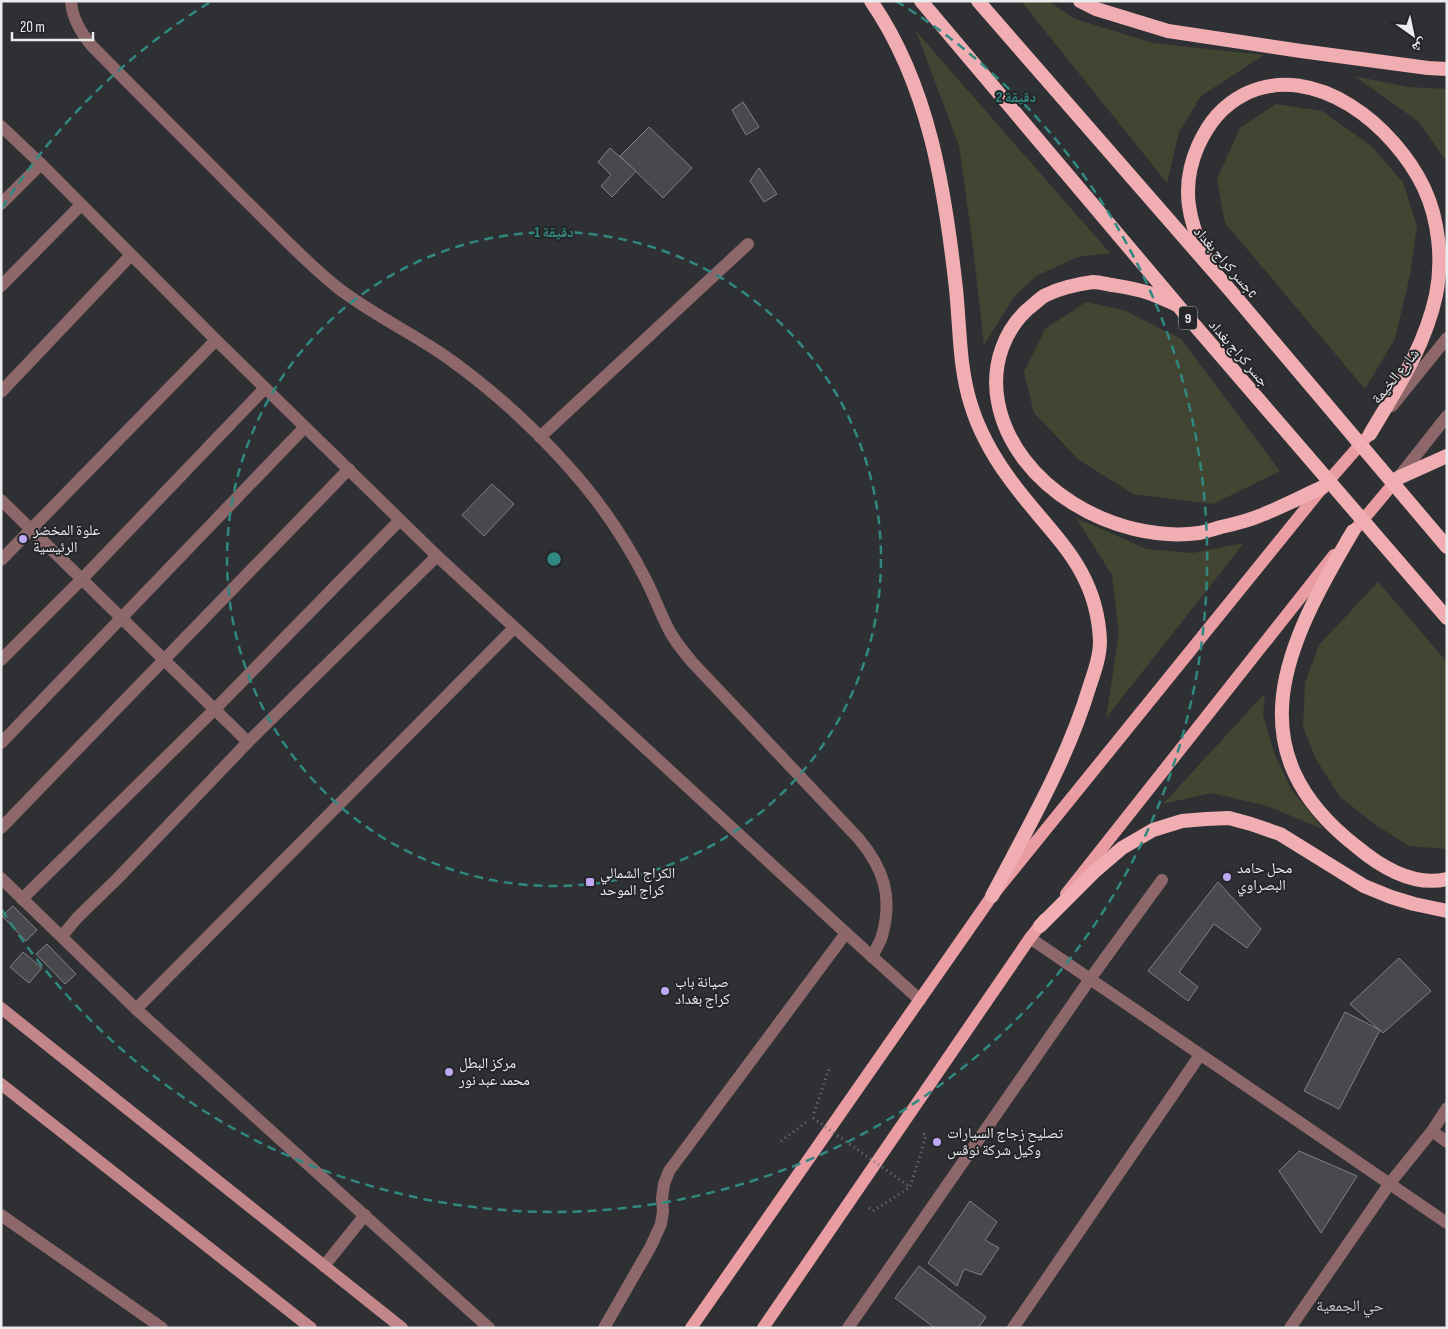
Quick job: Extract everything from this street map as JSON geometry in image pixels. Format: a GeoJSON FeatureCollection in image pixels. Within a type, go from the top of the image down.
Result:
{"type":"FeatureCollection","features":[{"type":"Feature","properties":{"kind":"highway"},"geometry":{"type":"LineString","coordinates":[[871,1],[886,22],[902,55],[931,138],[944,196],[956,288],[964,372],[970,402],[980,430],[1009,478],[1064,545],[1076,563],[1088,586],[1097,614],[1100,643],[1096,668],[1085,703],[1053,777],[992,896]]}},
{"type":"Feature","properties":{"kind":"highway","name":"جسر كراج بغداد"},"geometry":{"type":"LineString","coordinates":[[921,1],[1177,305],[1447,618]]}},
{"type":"Feature","properties":{"kind":"highway","name":"جسر كراج بغدادc"},"geometry":{"type":"LineString","coordinates":[[978,1],[1213,272],[1447,547]]}},
{"type":"Feature","properties":{"kind":"highway"},"geometry":{"type":"LineString","coordinates":[[1080,1],[1096,9],[1168,31],[1301,52],[1447,69]]}},
{"type":"Feature","properties":{"kind":"highway"},"geometry":{"type":"LineString","coordinates":[[1213,272],[1198,241],[1190,216],[1188,186],[1189,172],[1195,154],[1204,132],[1217,114],[1235,99],[1258,88],[1300,85],[1321,90],[1340,100],[1379,128],[1399,149],[1424,189],[1437,233],[1439,261],[1436,295],[1426,330],[1408,370],[1370,434]]}},
{"type":"Feature","properties":{"kind":"highway"},"geometry":{"type":"LineString","coordinates":[[1177,305],[1150,293],[1095,282],[1069,287],[1045,295],[1028,308],[1014,324],[1003,343],[996,381],[1002,419],[1012,441],[1022,456],[1052,488],[1087,512],[1129,528],[1174,534],[1199,533],[1254,518],[1323,488]]}},
{"type":"Feature","properties":{"kind":"highway"},"geometry":{"type":"LineString","coordinates":[[1398,478],[1447,456]]}},
{"type":"Feature","properties":{"kind":"highway"},"geometry":{"type":"LineString","coordinates":[[1353,531],[1328,573],[1294,649],[1285,682],[1281,714],[1284,743],[1289,762],[1307,797],[1328,822],[1366,855],[1405,876],[1425,881],[1447,880]]}},
{"type":"Feature","properties":{"kind":"highway"},"geometry":{"type":"LineString","coordinates":[[1040,926],[1094,872],[1122,848],[1154,830],[1182,821],[1229,818],[1280,834],[1364,886],[1406,902],[1447,911]]}},
{"type":"Feature","properties":{"kind":"main road"},"geometry":{"type":"LineString","coordinates":[[691,1328],[992,896],[1323,488],[1370,434]]}},
{"type":"Feature","properties":{"kind":"main road"},"geometry":{"type":"LineString","coordinates":[[763,1328],[1030,938],[1353,531],[1398,478]]}},
{"type":"Feature","properties":{"kind":"main road"},"geometry":{"type":"LineString","coordinates":[[1,1008],[402,1328]]}},
{"type":"Feature","properties":{"kind":"main road"},"geometry":{"type":"LineString","coordinates":[[1,1084],[311,1328]]}},
{"type":"Feature","properties":{"kind":"street"},"geometry":{"type":"LineString","coordinates":[[71,1],[75,20],[82,34],[92,46],[306,260],[355,301],[438,352],[478,381],[540,437],[588,490],[610,518],[642,572],[669,630],[680,647],[692,662],[860,839],[873,856],[882,875],[886,896],[886,917],[882,938],[872,957]]}},
{"type":"Feature","properties":{"kind":"street"},"geometry":{"type":"LineString","coordinates":[[1,126],[437,556],[920,1000]]}},
{"type":"Feature","properties":{"kind":"street"},"geometry":{"type":"LineString","coordinates":[[1,204],[41,164]]}},
{"type":"Feature","properties":{"kind":"street"},"geometry":{"type":"LineString","coordinates":[[1,286],[81,205]]}},
{"type":"Feature","properties":{"kind":"street"},"geometry":{"type":"LineString","coordinates":[[540,437],[748,244]]}},
{"type":"Feature","properties":{"kind":"street"},"geometry":{"type":"LineString","coordinates":[[1,392],[131,256]]}},
{"type":"Feature","properties":{"kind":"street","name":"شارع الخيمة"},"geometry":{"type":"LineString","coordinates":[[1370,434],[1447,338]]}},
{"type":"Feature","properties":{"kind":"street"},"geometry":{"type":"LineString","coordinates":[[1,560],[216,340]]}},
{"type":"Feature","properties":{"kind":"street"},"geometry":{"type":"LineString","coordinates":[[1,660],[82,579],[265,388]]}},
{"type":"Feature","properties":{"kind":"street"},"geometry":{"type":"LineString","coordinates":[[1398,478],[1447,416]]}},
{"type":"Feature","properties":{"kind":"street"},"geometry":{"type":"LineString","coordinates":[[1,743],[305,427]]}},
{"type":"Feature","properties":{"kind":"street"},"geometry":{"type":"LineString","coordinates":[[1,828],[349,469]]}},
{"type":"Feature","properties":{"kind":"street"},"geometry":{"type":"LineString","coordinates":[[1,500],[248,742]]}},
{"type":"Feature","properties":{"kind":"street"},"geometry":{"type":"LineString","coordinates":[[22,899],[215,709],[400,520]]}},
{"type":"Feature","properties":{"kind":"street"},"geometry":{"type":"LineString","coordinates":[[62,936],[77,918],[118,878],[248,742],[437,556]]}},
{"type":"Feature","properties":{"kind":"street"},"geometry":{"type":"LineString","coordinates":[[136,1009],[514,628]]}},
{"type":"Feature","properties":{"kind":"street"},"geometry":{"type":"LineString","coordinates":[[1,878],[136,1009],[489,1328]]}},
{"type":"Feature","properties":{"kind":"street"},"geometry":{"type":"LineString","coordinates":[[848,1328],[1090,979],[1162,880]]}},
{"type":"Feature","properties":{"kind":"street"},"geometry":{"type":"LineString","coordinates":[[604,1328],[651,1246],[661,1224],[664,1184],[669,1171],[846,934]]}},
{"type":"Feature","properties":{"kind":"street"},"geometry":{"type":"LineString","coordinates":[[1030,938],[1447,1223]]}},
{"type":"Feature","properties":{"kind":"street"},"geometry":{"type":"LineString","coordinates":[[1013,1328],[1200,1054]]}},
{"type":"Feature","properties":{"kind":"street"},"geometry":{"type":"LineString","coordinates":[[1290,1328],[1390,1183],[1432,1131],[1447,1108]]}},
{"type":"Feature","properties":{"kind":"street"},"geometry":{"type":"LineString","coordinates":[[1432,1131],[1447,1142]]}},
{"type":"Feature","properties":{"kind":"street"},"geometry":{"type":"LineString","coordinates":[[1,1215],[162,1328]]}},
{"type":"Feature","properties":{"kind":"street"},"geometry":{"type":"LineString","coordinates":[[324,1266],[365,1215]]}},
{"type":"Feature","properties":{"kind":"path"},"geometry":{"type":"LineString","coordinates":[[781,1141],[813,1118],[830,1069]]}},
{"type":"Feature","properties":{"kind":"path"},"geometry":{"type":"LineString","coordinates":[[813,1118],[910,1187]]}},
{"type":"Feature","properties":{"kind":"path"},"geometry":{"type":"LineString","coordinates":[[873,1211],[910,1187],[926,1136]]}},
{"type":"Feature","properties":{"kind":"green space"},"geometry":{"type":"Polygon","coordinates":[[[1021,1],[1048,1],[1075,19],[1153,43],[1264,55],[1201,96],[1179,132],[1167,183],[1021,1]]]}},
{"type":"Feature","properties":{"kind":"green space"},"geometry":{"type":"Polygon","coordinates":[[[916,31],[1110,253],[1078,257],[1036,276],[1014,297],[984,345],[959,146],[916,31]]]}},
{"type":"Feature","properties":{"kind":"green space"},"geometry":{"type":"Polygon","coordinates":[[[1354,76],[1408,87],[1447,89],[1447,162],[1418,121],[1354,76]]]}},
{"type":"Feature","properties":{"kind":"green space"},"geometry":{"type":"Polygon","coordinates":[[[1276,104],[1322,111],[1370,145],[1403,182],[1417,226],[1410,275],[1395,339],[1365,389],[1225,223],[1217,179],[1240,128],[1276,104]]]}},
{"type":"Feature","properties":{"kind":"green space"},"geometry":{"type":"Polygon","coordinates":[[[1086,302],[1124,310],[1181,339],[1280,471],[1213,504],[1133,494],[1079,460],[1034,413],[1024,372],[1045,329],[1086,302]]]}},
{"type":"Feature","properties":{"kind":"green space"},"geometry":{"type":"Polygon","coordinates":[[[1076,518],[1147,549],[1192,553],[1244,543],[1106,718],[1119,633],[1112,575],[1076,518]]]}},
{"type":"Feature","properties":{"kind":"green space"},"geometry":{"type":"Polygon","coordinates":[[[1378,582],[1447,662],[1446,849],[1409,846],[1376,825],[1340,797],[1316,759],[1303,727],[1305,683],[1319,645],[1378,582]]]}},
{"type":"Feature","properties":{"kind":"green space"},"geometry":{"type":"Polygon","coordinates":[[[1265,693],[1263,715],[1274,753],[1291,789],[1323,829],[1267,806],[1211,793],[1163,804],[1265,693]]]}},
{"type":"Feature","properties":{"kind":"building"},"geometry":{"type":"Polygon","coordinates":[[[743,102],[759,127],[746,135],[732,110],[743,102]]]}},
{"type":"Feature","properties":{"kind":"building"},"geometry":{"type":"Polygon","coordinates":[[[649,127],[692,168],[663,198],[620,156],[649,127]]]}},
{"type":"Feature","properties":{"kind":"building"},"geometry":{"type":"Polygon","coordinates":[[[610,148],[636,171],[612,197],[601,186],[611,175],[598,162],[610,148]]]}},
{"type":"Feature","properties":{"kind":"building"},"geometry":{"type":"Polygon","coordinates":[[[759,168],[777,194],[764,202],[750,181],[759,168]]]}},
{"type":"Feature","properties":{"kind":"building"},"geometry":{"type":"Polygon","coordinates":[[[492,484],[514,504],[484,536],[462,515],[492,484]]]}},
{"type":"Feature","properties":{"kind":"building"},"geometry":{"type":"Polygon","coordinates":[[[1218,882],[1261,929],[1247,948],[1214,924],[1179,972],[1198,987],[1188,1001],[1148,971],[1218,882]]]}},
{"type":"Feature","properties":{"kind":"building"},"geometry":{"type":"Polygon","coordinates":[[[13,906],[37,930],[26,941],[2,916],[13,906]]]}},
{"type":"Feature","properties":{"kind":"building"},"geometry":{"type":"Polygon","coordinates":[[[47,944],[76,974],[65,984],[36,954],[47,944]]]}},
{"type":"Feature","properties":{"kind":"building"},"geometry":{"type":"Polygon","coordinates":[[[23,952],[42,968],[29,983],[10,967],[23,952]]]}},
{"type":"Feature","properties":{"kind":"building"},"geometry":{"type":"Polygon","coordinates":[[[1399,958],[1431,991],[1383,1033],[1350,1004],[1399,958]]]}},
{"type":"Feature","properties":{"kind":"building"},"geometry":{"type":"Polygon","coordinates":[[[1345,1012],[1380,1030],[1339,1109],[1304,1091],[1345,1012]]]}},
{"type":"Feature","properties":{"kind":"building"},"geometry":{"type":"Polygon","coordinates":[[[1299,1151],[1357,1176],[1321,1233],[1279,1171],[1299,1151]]]}},
{"type":"Feature","properties":{"kind":"building"},"geometry":{"type":"Polygon","coordinates":[[[970,1201],[997,1222],[985,1240],[999,1248],[981,1275],[964,1269],[957,1286],[928,1263],[970,1201]]]}},
{"type":"Feature","properties":{"kind":"building"},"geometry":{"type":"Polygon","coordinates":[[[919,1266],[986,1317],[978,1328],[935,1328],[895,1298],[919,1266]]]}},
{"type":"Feature","properties":{"kind":"place","name":"علوة المخضر الرئيسية"},"geometry":{"type":"Point","coordinates":[23,539]}},
{"type":"Feature","properties":{"kind":"place","name":"محل حامد البصراوي"},"geometry":{"type":"Point","coordinates":[1227,877]}},
{"type":"Feature","properties":{"kind":"place","name":"الكراج الشمالي كراج الموحد"},"geometry":{"type":"Point","coordinates":[590,882]}},
{"type":"Feature","properties":{"kind":"place","name":"صيانة باب كراج بغداد"},"geometry":{"type":"Point","coordinates":[665,991]}},
{"type":"Feature","properties":{"kind":"place","name":"مركز البطل محمد عبد نور"},"geometry":{"type":"Point","coordinates":[449,1072]}},
{"type":"Feature","properties":{"kind":"place","name":"تصليح زجاج السيارات وكيل شركة نوڤس"},"geometry":{"type":"Point","coordinates":[937,1142]}},
{"type":"Feature","properties":{"kind":"district","name":"حي الجمعية"},"geometry":{"type":"Point","coordinates":[1350,1305]}}]}
